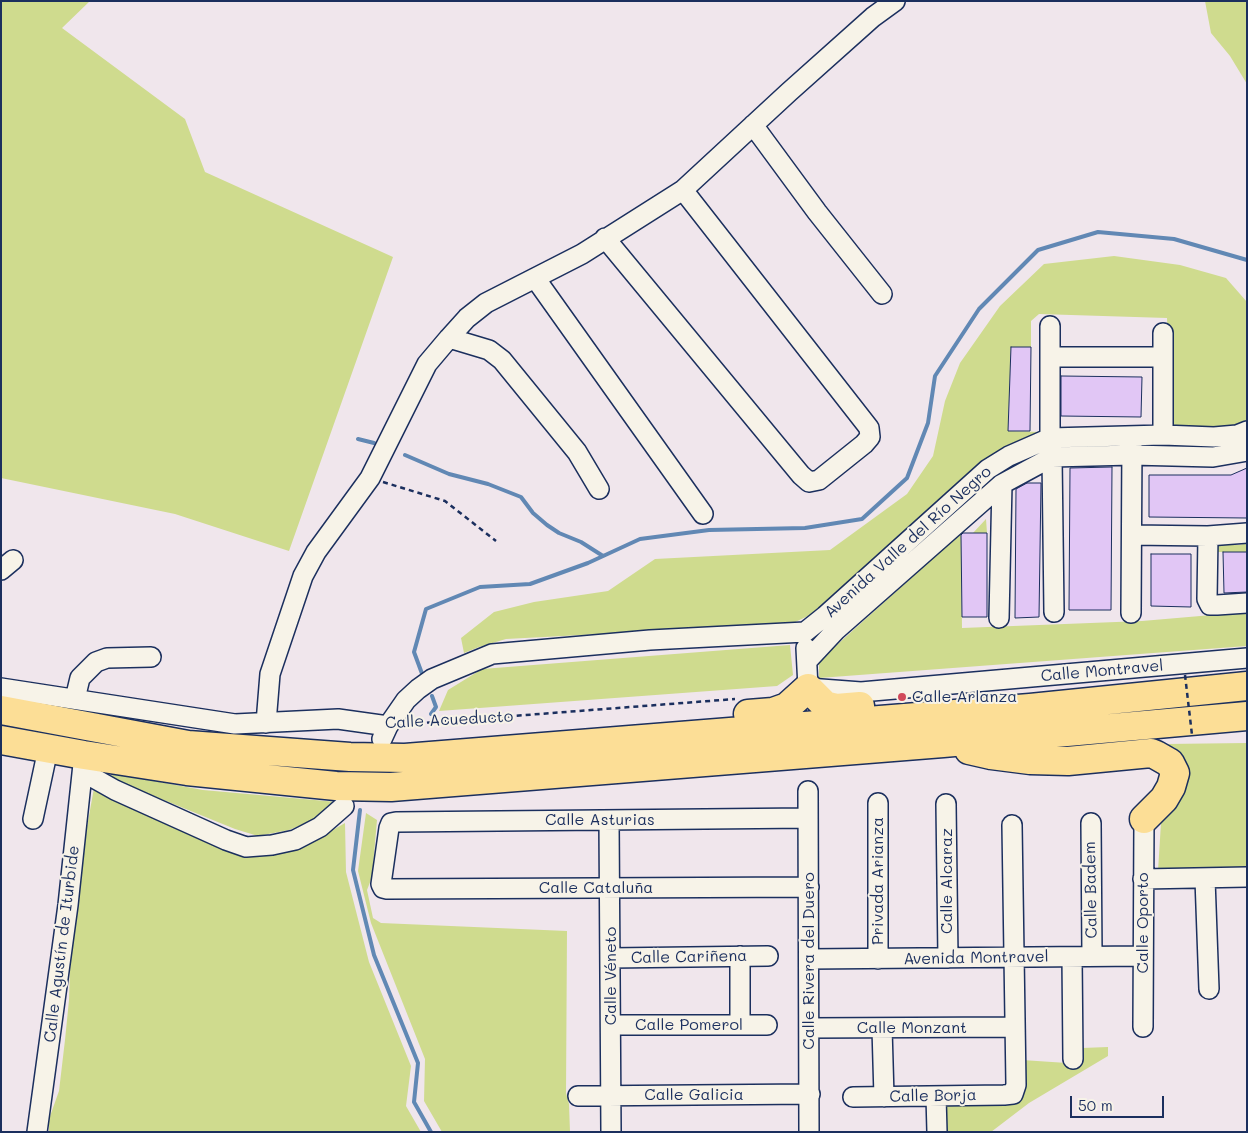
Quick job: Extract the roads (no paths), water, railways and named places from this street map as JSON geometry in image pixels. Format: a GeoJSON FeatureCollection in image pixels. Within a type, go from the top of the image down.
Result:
{"type":"FeatureCollection","features":[{"type":"Feature","properties":{"kind":"highway"},"geometry":{"type":"LineString","coordinates":[[1,710],[188,745],[350,757],[405,758],[1030,708],[1247,686]]}},
{"type":"Feature","properties":{"kind":"highway"},"geometry":{"type":"LineString","coordinates":[[583,743],[658,720],[774,712],[786,707],[808,688],[825,705],[836,708],[990,699],[1016,703],[1030,708]]}},
{"type":"Feature","properties":{"kind":"highway"},"geometry":{"type":"LineString","coordinates":[[1,740],[48,749],[84,764],[187,771],[336,786],[391,788],[1247,716]]}},
{"type":"Feature","properties":{"kind":"highway"},"geometry":{"type":"LineString","coordinates":[[943,743],[990,755],[1030,760],[1068,761],[1151,753],[1170,763],[1175,773],[1171,787],[1164,799],[1144,819]]}},
{"type":"Feature","properties":{"kind":"street"},"geometry":{"type":"LineString","coordinates":[[266,723],[270,674],[303,576],[316,552],[370,478],[427,364],[449,338],[467,318],[486,303],[582,254],[683,190],[873,17],[895,1]]}},
{"type":"Feature","properties":{"kind":"street"},"geometry":{"type":"LineString","coordinates":[[753,125],[817,212],[882,294]]}},
{"type":"Feature","properties":{"kind":"street"},"geometry":{"type":"LineString","coordinates":[[605,238],[801,475],[809,482],[819,480],[864,444],[870,437],[869,428],[683,190]]}},
{"type":"Feature","properties":{"kind":"street"},"geometry":{"type":"LineString","coordinates":[[536,278],[703,514]]}},
{"type":"Feature","properties":{"kind":"street"},"geometry":{"type":"LineString","coordinates":[[1050,326],[1050,438],[1052,457],[1054,612]]}},
{"type":"Feature","properties":{"kind":"street"},"geometry":{"type":"LineString","coordinates":[[1163,332],[1163,435]]}},
{"type":"Feature","properties":{"kind":"street"},"geometry":{"type":"LineString","coordinates":[[449,338],[489,350],[502,360],[577,452],[600,489]]}},
{"type":"Feature","properties":{"kind":"street"},"geometry":{"type":"LineString","coordinates":[[1051,357],[1163,357]]}},
{"type":"Feature","properties":{"kind":"street","name":"Avenida Valle del Río Negro"},"geometry":{"type":"LineString","coordinates":[[805,632],[830,623],[1002,484],[1052,457],[1132,446],[1163,435],[1214,437],[1247,431]]}},
{"type":"Feature","properties":{"kind":"street","name":"Avenida Valle del Río Negro"},"geometry":{"type":"LineString","coordinates":[[808,660],[830,623],[988,469],[1009,456],[1050,438],[1087,436],[1132,446],[1213,457],[1247,451]]}},
{"type":"Feature","properties":{"kind":"street"},"geometry":{"type":"LineString","coordinates":[[1213,457],[1214,437]]}},
{"type":"Feature","properties":{"kind":"street"},"geometry":{"type":"LineString","coordinates":[[1131,613],[1132,446]]}},
{"type":"Feature","properties":{"kind":"street"},"geometry":{"type":"LineString","coordinates":[[1000,618],[1002,484]]}},
{"type":"Feature","properties":{"kind":"street"},"geometry":{"type":"LineString","coordinates":[[1132,535],[1208,536],[1247,533]]}},
{"type":"Feature","properties":{"kind":"street"},"geometry":{"type":"LineString","coordinates":[[1208,536],[1207,599],[1210,605],[1217,606],[1247,602]]}},
{"type":"Feature","properties":{"kind":"street"},"geometry":{"type":"LineString","coordinates":[[805,632],[808,688]]}},
{"type":"Feature","properties":{"kind":"street","name":"Calle Acueducto"},"geometry":{"type":"LineString","coordinates":[[1,688],[234,724],[338,719],[385,732],[406,700],[418,689],[432,679],[492,654],[650,640],[805,632]]}},
{"type":"Feature","properties":{"kind":"street"},"geometry":{"type":"LineString","coordinates":[[76,700],[80,678],[96,662],[107,658],[150,657]]}},
{"type":"Feature","properties":{"kind":"street","name":"Calle Montravel"},"geometry":{"type":"LineString","coordinates":[[808,688],[860,692],[1247,658]]}},
{"type":"Feature","properties":{"kind":"street"},"geometry":{"type":"LineString","coordinates":[[33,819],[48,749]]}},
{"type":"Feature","properties":{"kind":"street"},"geometry":{"type":"LineString","coordinates":[[84,764],[115,790],[226,840],[246,847],[272,845],[295,840],[320,827],[344,806]]}},
{"type":"Feature","properties":{"kind":"street","name":"Calle Agustín de Iturbide"},"geometry":{"type":"LineString","coordinates":[[37,1132],[68,905],[84,764]]}},
{"type":"Feature","properties":{"kind":"street","name":"Calle Rivera del Duero"},"geometry":{"type":"LineString","coordinates":[[808,791],[809,1132]]}},
{"type":"Feature","properties":{"kind":"street","name":"Privada Arianza"},"geometry":{"type":"LineString","coordinates":[[878,803],[878,959]]}},
{"type":"Feature","properties":{"kind":"street","name":"Calle Alcaraz"},"geometry":{"type":"LineString","coordinates":[[946,804],[948,958]]}},
{"type":"Feature","properties":{"kind":"street","name":"Calle Asturias"},"geometry":{"type":"LineString","coordinates":[[383,888],[388,828],[396,822],[808,818]]}},
{"type":"Feature","properties":{"kind":"street","name":"Calle Oporto"},"geometry":{"type":"LineString","coordinates":[[1143,1028],[1144,819]]}},
{"type":"Feature","properties":{"kind":"street","name":"Calle Véneto"},"geometry":{"type":"LineString","coordinates":[[609,820],[611,958],[610,1132]]}},
{"type":"Feature","properties":{"kind":"street","name":"Calle Badem"},"geometry":{"type":"LineString","coordinates":[[1091,823],[1092,956]]}},
{"type":"Feature","properties":{"kind":"street"},"geometry":{"type":"LineString","coordinates":[[1012,825],[1015,1027]]}},
{"type":"Feature","properties":{"kind":"street"},"geometry":{"type":"LineString","coordinates":[[1205,878],[1209,989]]}},
{"type":"Feature","properties":{"kind":"street"},"geometry":{"type":"LineString","coordinates":[[1143,879],[1247,878]]}},
{"type":"Feature","properties":{"kind":"street","name":"Calle Cataluña"},"geometry":{"type":"LineString","coordinates":[[383,888],[809,887]]}},
{"type":"Feature","properties":{"kind":"street"},"geometry":{"type":"LineString","coordinates":[[740,956],[740,1025]]}},
{"type":"Feature","properties":{"kind":"street","name":"Calle Cariñena"},"geometry":{"type":"LineString","coordinates":[[611,958],[768,956]]}},
{"type":"Feature","properties":{"kind":"street","name":"Avenida Montravel"},"geometry":{"type":"LineString","coordinates":[[809,959],[1143,956]]}},
{"type":"Feature","properties":{"kind":"street","name":"Calle Badem"},"geometry":{"type":"LineString","coordinates":[[1072,957],[1073,1059]]}},
{"type":"Feature","properties":{"kind":"street","name":"Calle Pomerol"},"geometry":{"type":"LineString","coordinates":[[611,1025],[768,1025]]}},
{"type":"Feature","properties":{"kind":"street","name":"Calle Monzant"},"geometry":{"type":"LineString","coordinates":[[810,1028],[1015,1027]]}},
{"type":"Feature","properties":{"kind":"street","name":"Calle Borja"},"geometry":{"type":"LineString","coordinates":[[853,1097],[1004,1096],[1013,1094],[1016,1085],[1015,1027]]}},
{"type":"Feature","properties":{"kind":"street"},"geometry":{"type":"LineString","coordinates":[[882,1028],[884,1096]]}},
{"type":"Feature","properties":{"kind":"street","name":"Calle Galicia"},"geometry":{"type":"LineString","coordinates":[[578,1096],[810,1094]]}},
{"type":"Feature","properties":{"kind":"street"},"geometry":{"type":"LineString","coordinates":[[936,1096],[937,1132]]}},
{"type":"Feature","properties":{"kind":"waterway"},"geometry":{"type":"LineString","coordinates":[[424,679],[414,652],[426,609],[480,587],[530,584],[588,563],[640,539],[709,530],[805,528],[862,519],[907,478],[928,423],[935,376],[979,309],[1038,250],[1098,232],[1174,239],[1247,260]]}},
{"type":"Feature","properties":{"kind":"waterway"},"geometry":{"type":"LineString","coordinates":[[358,439],[374,443]]}},
{"type":"Feature","properties":{"kind":"waterway"},"geometry":{"type":"LineString","coordinates":[[405,455],[449,474],[488,484],[521,497],[533,513],[547,525],[559,533],[581,542],[603,556]]}},
{"type":"Feature","properties":{"kind":"waterway"},"geometry":{"type":"LineString","coordinates":[[431,714],[436,707],[432,696]]}},
{"type":"Feature","properties":{"kind":"waterway"},"geometry":{"type":"LineString","coordinates":[[360,810],[353,870],[374,955],[418,1063],[414,1102],[431,1132]]}},
{"type":"Feature","properties":{"kind":"place","name":"Calle Arlanza"},"geometry":{"type":"Point","coordinates":[902,697]}}]}
